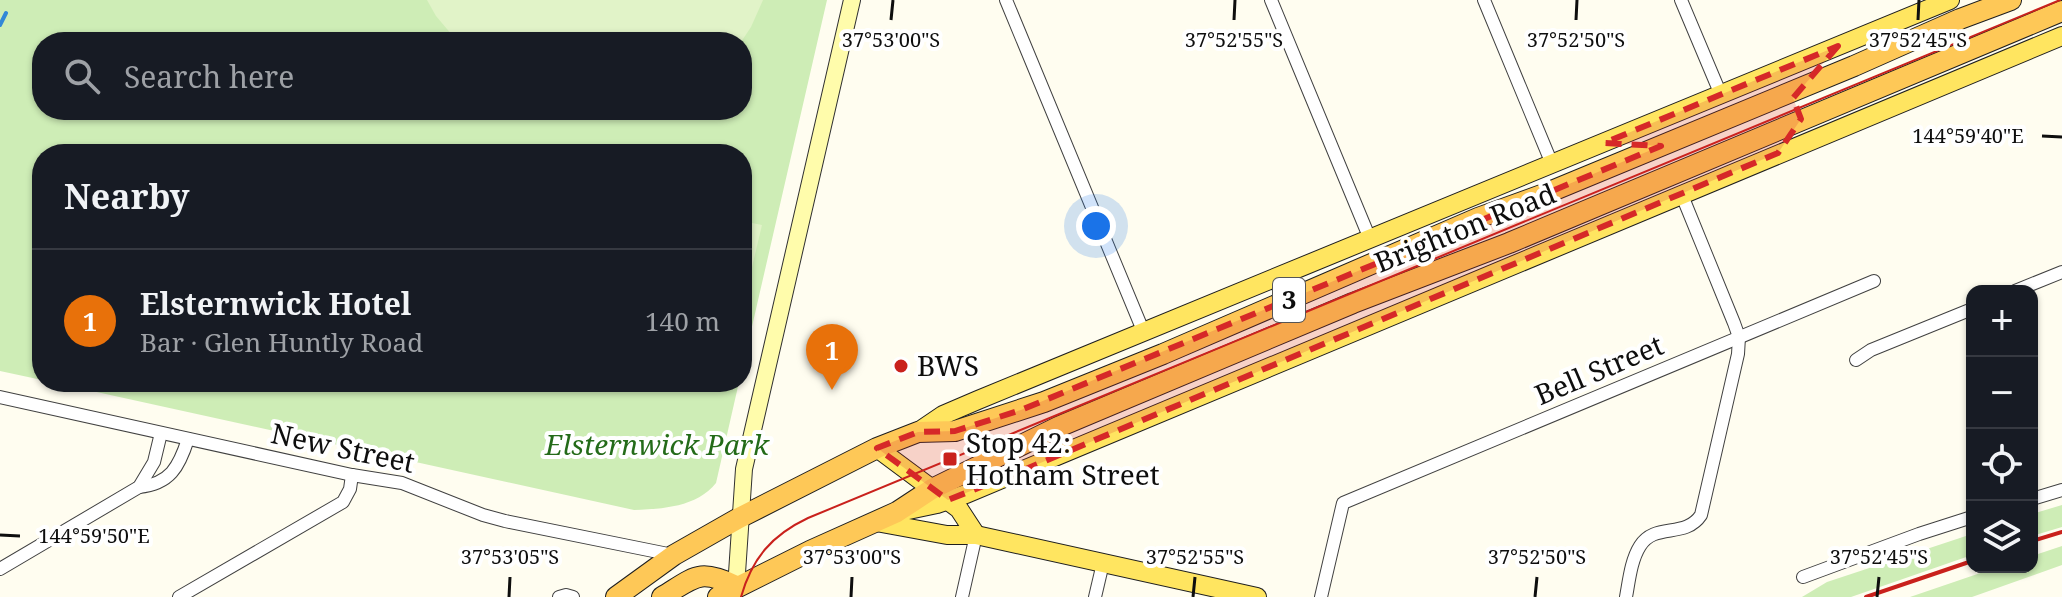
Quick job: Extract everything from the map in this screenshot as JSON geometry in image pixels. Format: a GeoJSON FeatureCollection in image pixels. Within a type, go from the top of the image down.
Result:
{"type":"FeatureCollection","features":[{"type":"Feature","properties":{"kind":"highway","name":"Brighton Road"},"geometry":{"type":"LineString","coordinates":[[739,518],[877,448],[918,432],[955,431],[1021,410],[1293,299],[1478,218],[1655,149],[2011,0]]}},
{"type":"Feature","properties":{"kind":"highway","name":"Brighton Road"},"geometry":{"type":"LineString","coordinates":[[730,590],[810,551],[940,495],[1058,427],[1509,243],[2062,11]]}},
{"type":"Feature","properties":{"kind":"highway"},"geometry":{"type":"LineString","coordinates":[[1796,90],[1806,117]]}},
{"type":"Feature","properties":{"kind":"highway"},"geometry":{"type":"LineString","coordinates":[[1293,299],[1302,325]]}},
{"type":"Feature","properties":{"kind":"highway","name":"3"},"geometry":{"type":"LineString","coordinates":[[616,597],[674,555],[739,518]]}},
{"type":"Feature","properties":{"kind":"highway"},"geometry":{"type":"LineString","coordinates":[[662,597],[706,575],[730,590]]}},
{"type":"Feature","properties":{"kind":"main road"},"geometry":{"type":"LineString","coordinates":[[730,590],[744,469],[762,381],[852,0]]}},
{"type":"Feature","properties":{"kind":"main road","name":"Brighton Road"},"geometry":{"type":"LineString","coordinates":[[918,432],[951,412],[1838,46],[1916,7],[1950,0]]}},
{"type":"Feature","properties":{"kind":"main road","name":"Brighton Road"},"geometry":{"type":"LineString","coordinates":[[940,495],[1472,281],[2062,36]]}},
{"type":"Feature","properties":{"kind":"main road"},"geometry":{"type":"LineString","coordinates":[[1796,90],[1838,46]]}},
{"type":"Feature","properties":{"kind":"main road"},"geometry":{"type":"LineString","coordinates":[[1778,153],[1806,117]]}},
{"type":"Feature","properties":{"kind":"main road"},"geometry":{"type":"LineString","coordinates":[[1604,143],[1655,149]]}},
{"type":"Feature","properties":{"kind":"main road"},"geometry":{"type":"LineString","coordinates":[[1293,299],[1291,293],[1320,260]]}},
{"type":"Feature","properties":{"kind":"main road"},"geometry":{"type":"LineString","coordinates":[[1433,272],[1472,281]]}},
{"type":"Feature","properties":{"kind":"main road"},"geometry":{"type":"LineString","coordinates":[[877,448],[966,516],[976,535]]}},
{"type":"Feature","properties":{"kind":"main road"},"geometry":{"type":"LineString","coordinates":[[876,522],[947,535],[976,535],[1257,597]]}},
{"type":"Feature","properties":{"kind":"street"},"geometry":{"type":"LineString","coordinates":[[1006,0],[1144,333]]}},
{"type":"Feature","properties":{"kind":"street"},"geometry":{"type":"LineString","coordinates":[[1271,0],[1370,239]]}},
{"type":"Feature","properties":{"kind":"street"},"geometry":{"type":"LineString","coordinates":[[1484,0],[1552,164]]}},
{"type":"Feature","properties":{"kind":"street"},"geometry":{"type":"LineString","coordinates":[[1681,0],[1721,95]]}},
{"type":"Feature","properties":{"kind":"street"},"geometry":{"type":"LineString","coordinates":[[1626,597],[1637,552],[1647,537],[1659,531],[1685,529],[1701,515],[1736,363],[1739,337],[1681,193]]}},
{"type":"Feature","properties":{"kind":"street"},"geometry":{"type":"LineString","coordinates":[[2030,285],[2062,272]]}},
{"type":"Feature","properties":{"kind":"street","name":"Bell Street"},"geometry":{"type":"LineString","coordinates":[[1321,597],[1343,503],[1874,281]]}},
{"type":"Feature","properties":{"kind":"street"},"geometry":{"type":"LineString","coordinates":[[1856,360],[1871,350],[1966,311]]}},
{"type":"Feature","properties":{"kind":"street","name":"New Street"},"geometry":{"type":"LineString","coordinates":[[0,397],[352,475],[402,483],[505,521],[674,555]]}},
{"type":"Feature","properties":{"kind":"street"},"geometry":{"type":"LineString","coordinates":[[139,487],[154,462],[161,433]]}},
{"type":"Feature","properties":{"kind":"street"},"geometry":{"type":"LineString","coordinates":[[0,569],[139,487],[153,485],[168,477],[180,460],[188,439]]}},
{"type":"Feature","properties":{"kind":"street"},"geometry":{"type":"LineString","coordinates":[[179,597],[343,502],[350,489],[352,475]]}},
{"type":"Feature","properties":{"kind":"street"},"geometry":{"type":"LineString","coordinates":[[2038,497],[2062,490]]}},
{"type":"Feature","properties":{"kind":"street"},"geometry":{"type":"LineString","coordinates":[[1803,577],[1966,519]]}},
{"type":"Feature","properties":{"kind":"street"},"geometry":{"type":"LineString","coordinates":[[962,597],[976,535]]}},
{"type":"Feature","properties":{"kind":"street"},"geometry":{"type":"LineString","coordinates":[[1095,597],[1103,563]]}},
{"type":"Feature","properties":{"kind":"street"},"geometry":{"type":"LineString","coordinates":[[559,597],[573,597]]}},
{"type":"Feature","properties":{"kind":"highlighted area"},"geometry":{"type":"Polygon","coordinates":[[[1838,46],[1793,98],[1801,119],[1778,153],[1026,469],[948,500],[877,448],[918,432],[955,431],[1021,410],[1661,146],[1604,143],[1838,46]]]}},
{"type":"Feature","properties":{"kind":"green space","name":"Elsternwick Park"},"geometry":{"type":"Polygon","coordinates":[[[0,0],[827,0],[752,326],[752,144],[32,144],[32,378],[0,371],[0,0]]]}},
{"type":"Feature","properties":{"kind":"green space"},"geometry":{"type":"Polygon","coordinates":[[[427,0],[763,0],[748,32],[450,32],[427,0]]]}},
{"type":"Feature","properties":{"kind":"green space"},"geometry":{"type":"Polygon","coordinates":[[[752,223],[762,225],[752,267],[752,223]]]}},
{"type":"Feature","properties":{"kind":"green space","name":"Elsternwick Park"},"geometry":{"type":"Polygon","coordinates":[[[97,392],[737,392],[716,483],[689,502],[634,510],[97,392]]]}},
{"type":"Feature","properties":{"kind":"green space"},"geometry":{"type":"Polygon","coordinates":[[[2062,505],[2062,527],[2038,534],[2038,512],[2062,505]]]}},
{"type":"Feature","properties":{"kind":"green space"},"geometry":{"type":"Polygon","coordinates":[[[1966,536],[1966,557],[1851,597],[1802,597],[1827,582],[1966,536]]]}},
{"type":"Feature","properties":{"kind":"green space"},"geometry":{"type":"Polygon","coordinates":[[[2062,546],[2062,565],[1972,597],[1910,597],[1980,573],[2038,573],[2038,554],[2062,546]]]}},
{"type":"Feature","properties":{"kind":"waterway"},"geometry":{"type":"LineString","coordinates":[[0,25],[6,13]]}},
{"type":"Feature","properties":{"kind":"tram line"},"geometry":{"type":"LineString","coordinates":[[741,597],[751,571],[765,549],[784,532],[808,518],[2060,0]]}},
{"type":"Feature","properties":{"kind":"railway"},"geometry":{"type":"LineString","coordinates":[[2038,539],[2062,532]]}},
{"type":"Feature","properties":{"kind":"railway"},"geometry":{"type":"LineString","coordinates":[[1866,597],[1966,563]]}},
{"type":"Feature","properties":{"kind":"place","name":"BWS"},"geometry":{"type":"Point","coordinates":[901,366]}},
{"type":"Feature","properties":{"kind":"place","name":"Elsternwick Hotel"},"geometry":{"type":"Point","coordinates":[832,390]}},
{"type":"Feature","properties":{"kind":"place","name":"Stop 42: Hotham Street"},"geometry":{"type":"Point","coordinates":[950,459]}}]}
